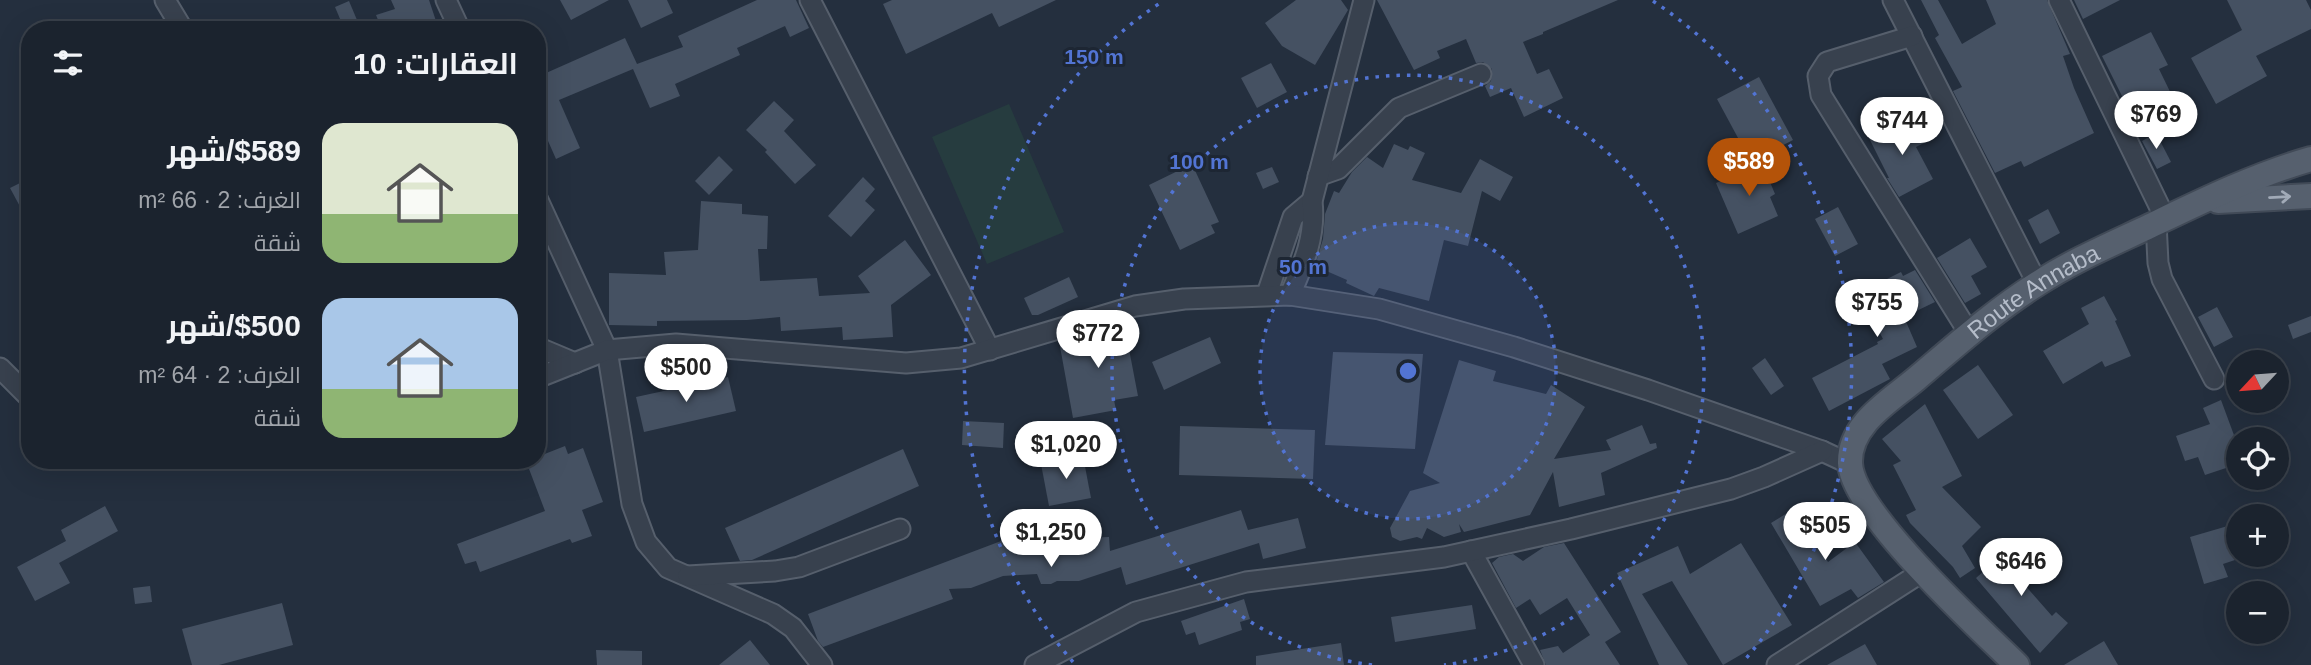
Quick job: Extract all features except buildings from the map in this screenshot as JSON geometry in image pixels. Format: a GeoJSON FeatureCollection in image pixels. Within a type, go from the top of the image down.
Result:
{"type":"FeatureCollection","features":[{"type":"Feature","properties":{"kind":"main road","name":"Route Annaba"},"geometry":{"type":"LineString","coordinates":[[1850,464],[1855,435],[1874,414],[1969,333],[2037,284],[2199,202],[2285,166],[2311,159]]}},
{"type":"Feature","properties":{"kind":"main road","name":"Route Annaba"},"geometry":{"type":"LineString","coordinates":[[2199,202],[2311,195]]}},
{"type":"Feature","properties":{"kind":"main road"},"geometry":{"type":"LineString","coordinates":[[1850,464],[1858,488],[1881,522],[1922,572],[2017,665]]}},
{"type":"Feature","properties":{"kind":"street"},"geometry":{"type":"LineString","coordinates":[[165,0],[178,21]]}},
{"type":"Feature","properties":{"kind":"street"},"geometry":{"type":"LineString","coordinates":[[446,0],[456,21]]}},
{"type":"Feature","properties":{"kind":"street"},"geometry":{"type":"LineString","coordinates":[[810,0],[990,350]]}},
{"type":"Feature","properties":{"kind":"street"},"geometry":{"type":"LineString","coordinates":[[1290,295],[1311,245],[1314,221],[1312,201],[1364,0]]}},
{"type":"Feature","properties":{"kind":"street"},"geometry":{"type":"LineString","coordinates":[[1894,0],[2037,284]]}},
{"type":"Feature","properties":{"kind":"street"},"geometry":{"type":"LineString","coordinates":[[2059,0],[2161,220],[2158,263],[2162,279],[2214,379]]}},
{"type":"Feature","properties":{"kind":"street"},"geometry":{"type":"LineString","coordinates":[[1912,36],[1826,62],[1818,76],[1821,95],[1969,333]]}},
{"type":"Feature","properties":{"kind":"street"},"geometry":{"type":"LineString","coordinates":[[1318,176],[1338,169],[1399,108],[1481,74]]}},
{"type":"Feature","properties":{"kind":"street"},"geometry":{"type":"LineString","coordinates":[[1267,295],[1293,217],[1312,201]]}},
{"type":"Feature","properties":{"kind":"street"},"geometry":{"type":"LineString","coordinates":[[546,218],[607,350],[632,504],[646,542],[668,568],[774,614],[793,628],[822,665]]}},
{"type":"Feature","properties":{"kind":"street"},"geometry":{"type":"LineString","coordinates":[[546,374],[607,350],[676,344],[906,363],[961,358],[1135,306],[1184,299],[1290,295],[1379,309],[1514,346],[1822,451],[1850,464]]}},
{"type":"Feature","properties":{"kind":"street"},"geometry":{"type":"LineString","coordinates":[[546,351],[575,363]]}},
{"type":"Feature","properties":{"kind":"street"},"geometry":{"type":"LineString","coordinates":[[0,368],[21,389]]}},
{"type":"Feature","properties":{"kind":"street"},"geometry":{"type":"LineString","coordinates":[[1035,665],[1058,659],[1136,612],[1246,582],[1444,556],[1571,530],[1731,489],[1822,451]]}},
{"type":"Feature","properties":{"kind":"street"},"geometry":{"type":"LineString","coordinates":[[685,576],[799,567],[900,529]]}},
{"type":"Feature","properties":{"kind":"street"},"geometry":{"type":"LineString","coordinates":[[1471,551],[1534,665]]}},
{"type":"Feature","properties":{"kind":"street"},"geometry":{"type":"LineString","coordinates":[[1777,665],[1922,572]]}},
{"type":"Feature","properties":{"kind":"green space"},"geometry":{"type":"Polygon","coordinates":[[[1009,104],[1064,232],[987,264],[932,137],[1009,104]]]}}]}
